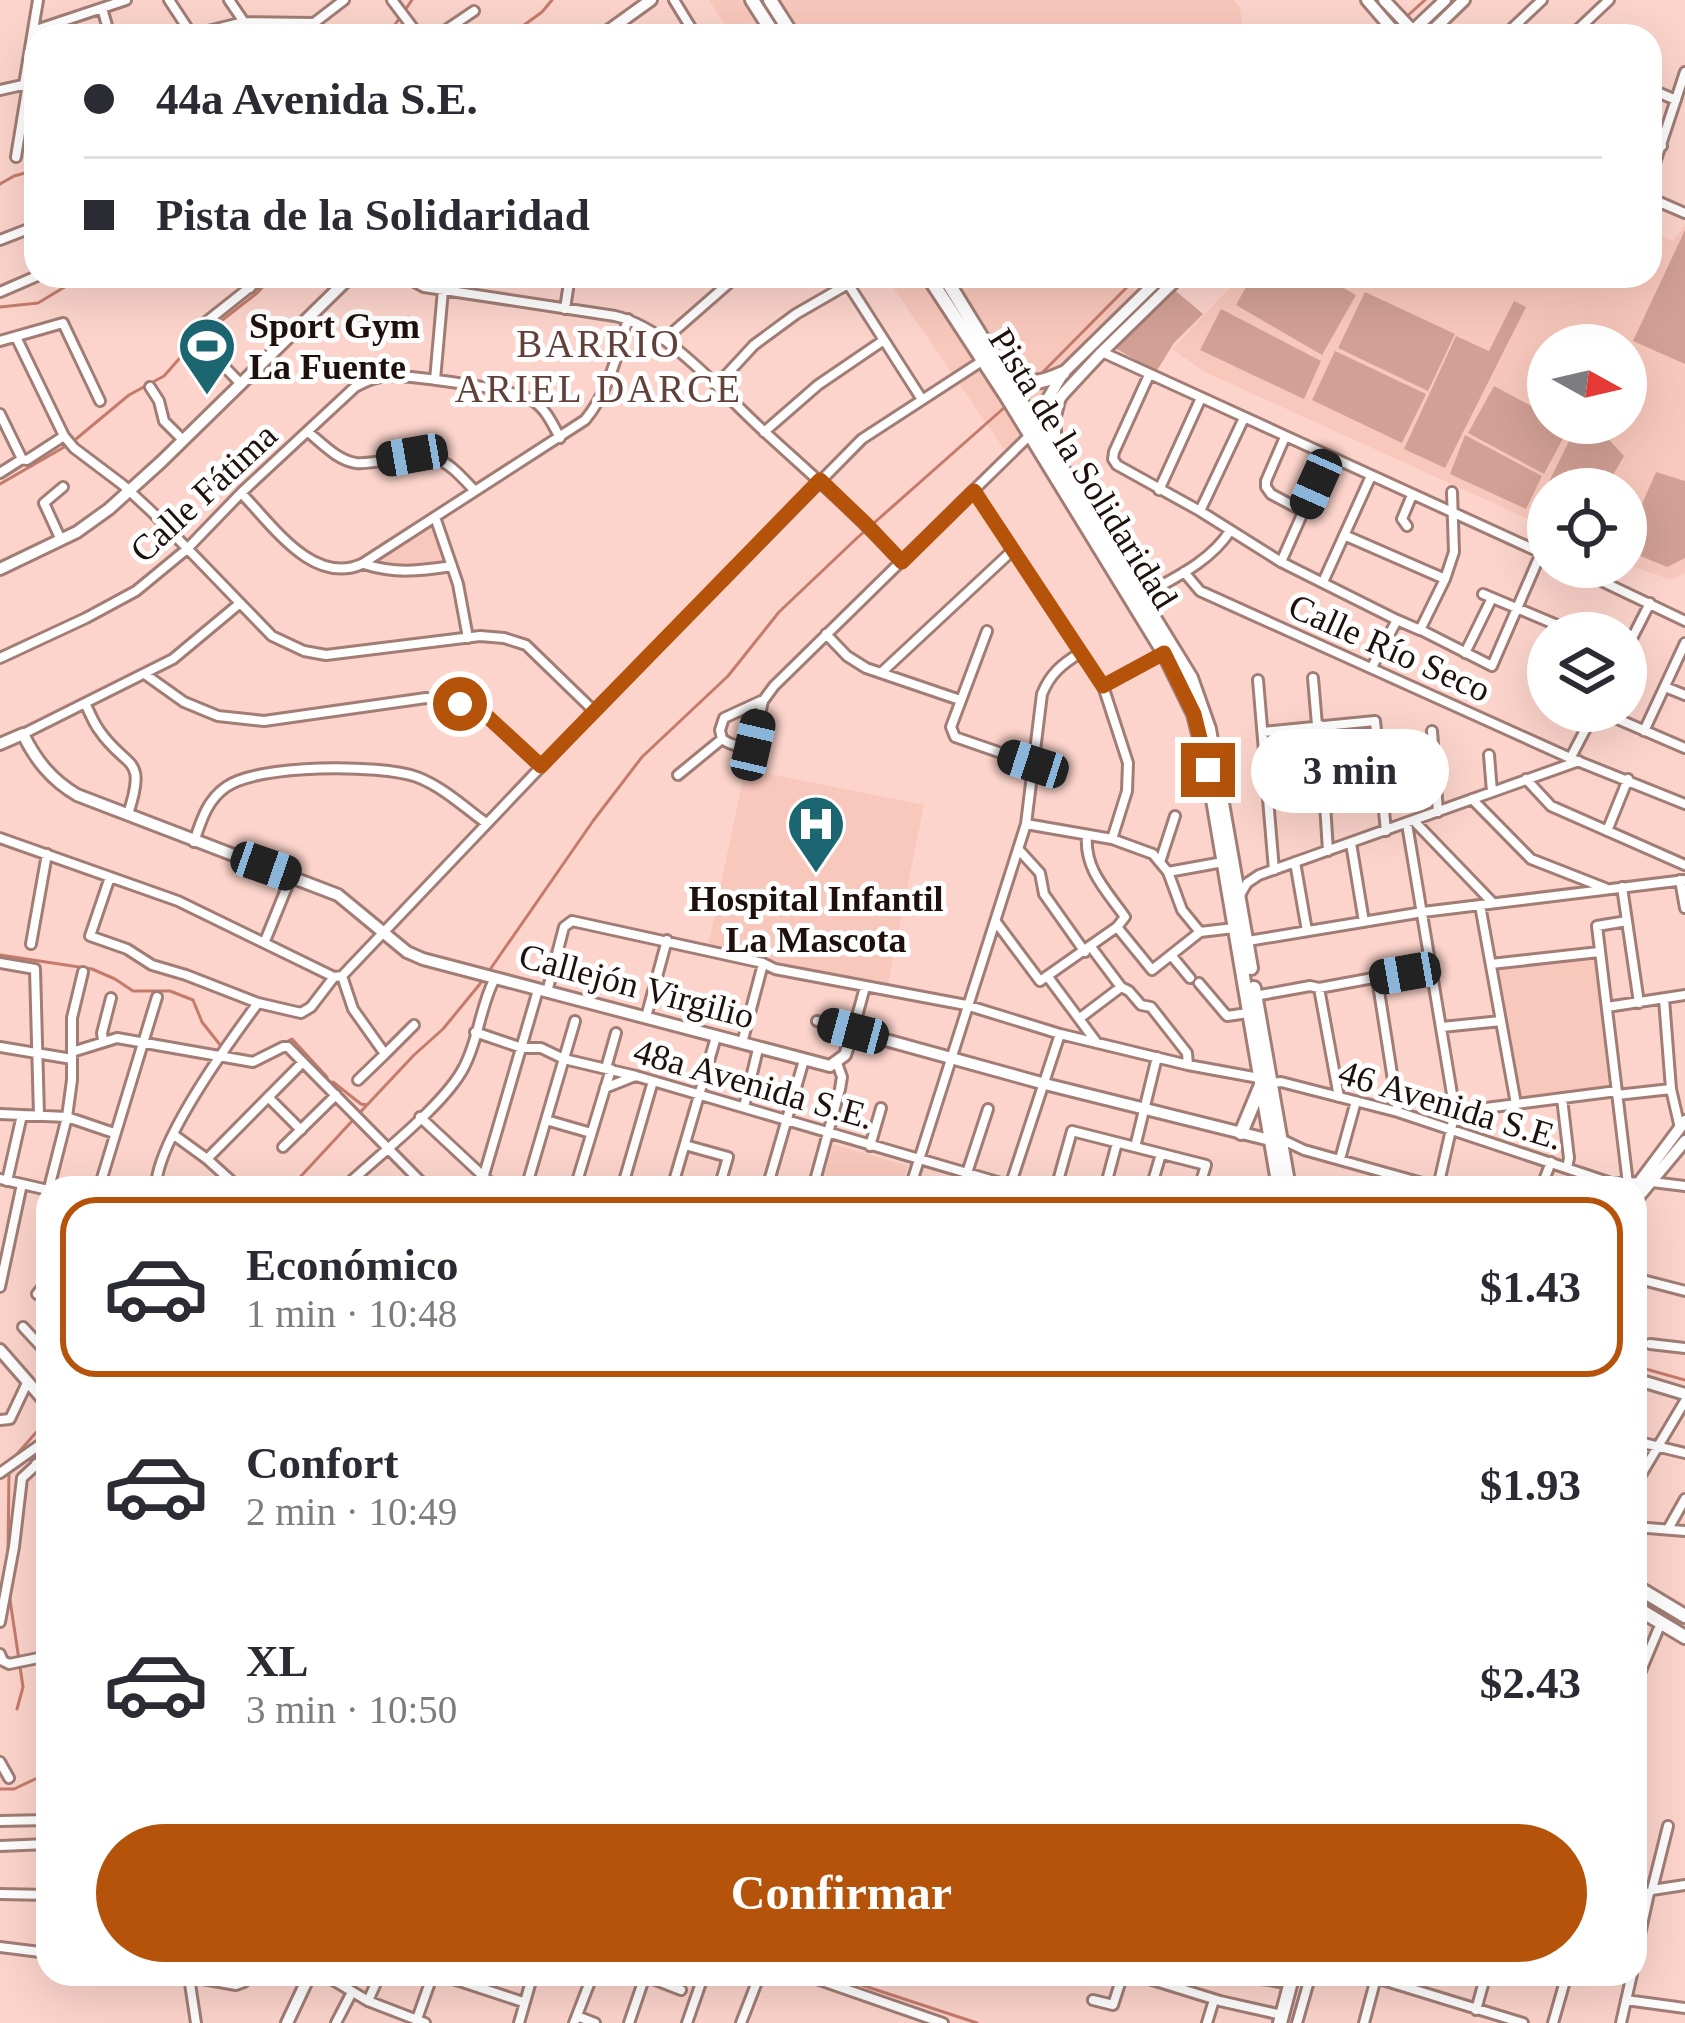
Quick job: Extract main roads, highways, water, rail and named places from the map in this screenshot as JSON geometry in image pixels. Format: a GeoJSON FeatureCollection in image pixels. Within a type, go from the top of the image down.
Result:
{"type":"FeatureCollection","features":[{"type":"Feature","properties":{"kind":"main road","name":"Pista de la Solidaridad"},"geometry":{"type":"LineString","coordinates":[[936,288],[982,361],[1054,452],[1182,660],[1199,697],[1209,730],[1235,928],[1282,1176]]}},
{"type":"Feature","properties":{"kind":"main road","name":"Pista de la Solidaridad"},"geometry":{"type":"LineString","coordinates":[[952,288],[1164,653],[1194,714],[1239,899],[1265,1082]]}},
{"type":"Feature","properties":{"kind":"main road"},"geometry":{"type":"LineString","coordinates":[[999,364],[1030,383],[1063,373]]}},
{"type":"Feature","properties":{"kind":"main road"},"geometry":{"type":"LineString","coordinates":[[1054,452],[1058,400]]}},
{"type":"Feature","properties":{"kind":"main road"},"geometry":{"type":"LineString","coordinates":[[1241,1133],[1265,1082]]}},
{"type":"Feature","properties":{"kind":"main road"},"geometry":{"type":"LineString","coordinates":[[1647,1598],[1685,1620]]}},
{"type":"Feature","properties":{"kind":"main road"},"geometry":{"type":"LineString","coordinates":[[1647,1619],[1685,1641]]}},
{"type":"Feature","properties":{"kind":"main road"},"geometry":{"type":"LineString","coordinates":[[1647,1621],[1685,1641]]}},
{"type":"Feature","properties":{"kind":"main road"},"geometry":{"type":"LineString","coordinates":[[1281,2019],[1290,1986]]}},
{"type":"Feature","properties":{"kind":"waterway"},"geometry":{"type":"LineString","coordinates":[[395,24],[412,0]]}},
{"type":"Feature","properties":{"kind":"waterway"},"geometry":{"type":"LineString","coordinates":[[526,24],[552,0]]}},
{"type":"Feature","properties":{"kind":"waterway"},"geometry":{"type":"LineString","coordinates":[[1398,24],[1425,0]]}},
{"type":"Feature","properties":{"kind":"waterway"},"geometry":{"type":"LineString","coordinates":[[0,184],[24,173]]}},
{"type":"Feature","properties":{"kind":"waterway"},"geometry":{"type":"LineString","coordinates":[[0,307],[38,303],[63,288]]}},
{"type":"Feature","properties":{"kind":"waterway"},"geometry":{"type":"LineString","coordinates":[[76,439],[129,395],[164,376],[194,342],[262,288]]}},
{"type":"Feature","properties":{"kind":"waterway"},"geometry":{"type":"LineString","coordinates":[[1038,377],[1126,288]]}},
{"type":"Feature","properties":{"kind":"waterway"},"geometry":{"type":"LineString","coordinates":[[489,971],[642,757],[728,676],[779,612],[1005,407]]}},
{"type":"Feature","properties":{"kind":"waterway"},"geometry":{"type":"LineString","coordinates":[[0,484],[66,446]]}},
{"type":"Feature","properties":{"kind":"waterway"},"geometry":{"type":"LineString","coordinates":[[0,955],[92,969],[133,991],[170,991],[193,1000],[202,1022],[221,1046]]}},
{"type":"Feature","properties":{"kind":"waterway"},"geometry":{"type":"LineString","coordinates":[[333,1082],[367,1105],[443,1029],[484,979]]}},
{"type":"Feature","properties":{"kind":"waterway"},"geometry":{"type":"LineString","coordinates":[[276,1047],[292,1039],[327,1077]]}},
{"type":"Feature","properties":{"kind":"waterway"},"geometry":{"type":"LineString","coordinates":[[301,1176],[366,1106]]}},
{"type":"Feature","properties":{"kind":"waterway"},"geometry":{"type":"LineString","coordinates":[[1647,1369],[1685,1380]]}},
{"type":"Feature","properties":{"kind":"waterway"},"geometry":{"type":"LineString","coordinates":[[10,1462],[36,1433]]}},
{"type":"Feature","properties":{"kind":"waterway"},"geometry":{"type":"LineString","coordinates":[[8,1555],[9,1470]]}},
{"type":"Feature","properties":{"kind":"waterway"},"geometry":{"type":"LineString","coordinates":[[9,1593],[23,1687],[17,1709]]}},
{"type":"Feature","properties":{"kind":"waterway"},"geometry":{"type":"LineString","coordinates":[[0,1789],[14,1789],[36,1779]]}},
{"type":"Feature","properties":{"kind":"waterway"},"geometry":{"type":"LineString","coordinates":[[864,1986],[977,2023]]}},
{"type":"Feature","properties":{"kind":"place","name":"Sport Gym La Fuente"},"geometry":{"type":"Point","coordinates":[207,397]}},
{"type":"Feature","properties":{"kind":"place","name":"Hospital Infantil La Mascota"},"geometry":{"type":"Point","coordinates":[816,875]}},
{"type":"Feature","properties":{"kind":"district","name":"BARRIO ARIEL DARCE"},"geometry":{"type":"Point","coordinates":[599,366]}}]}
